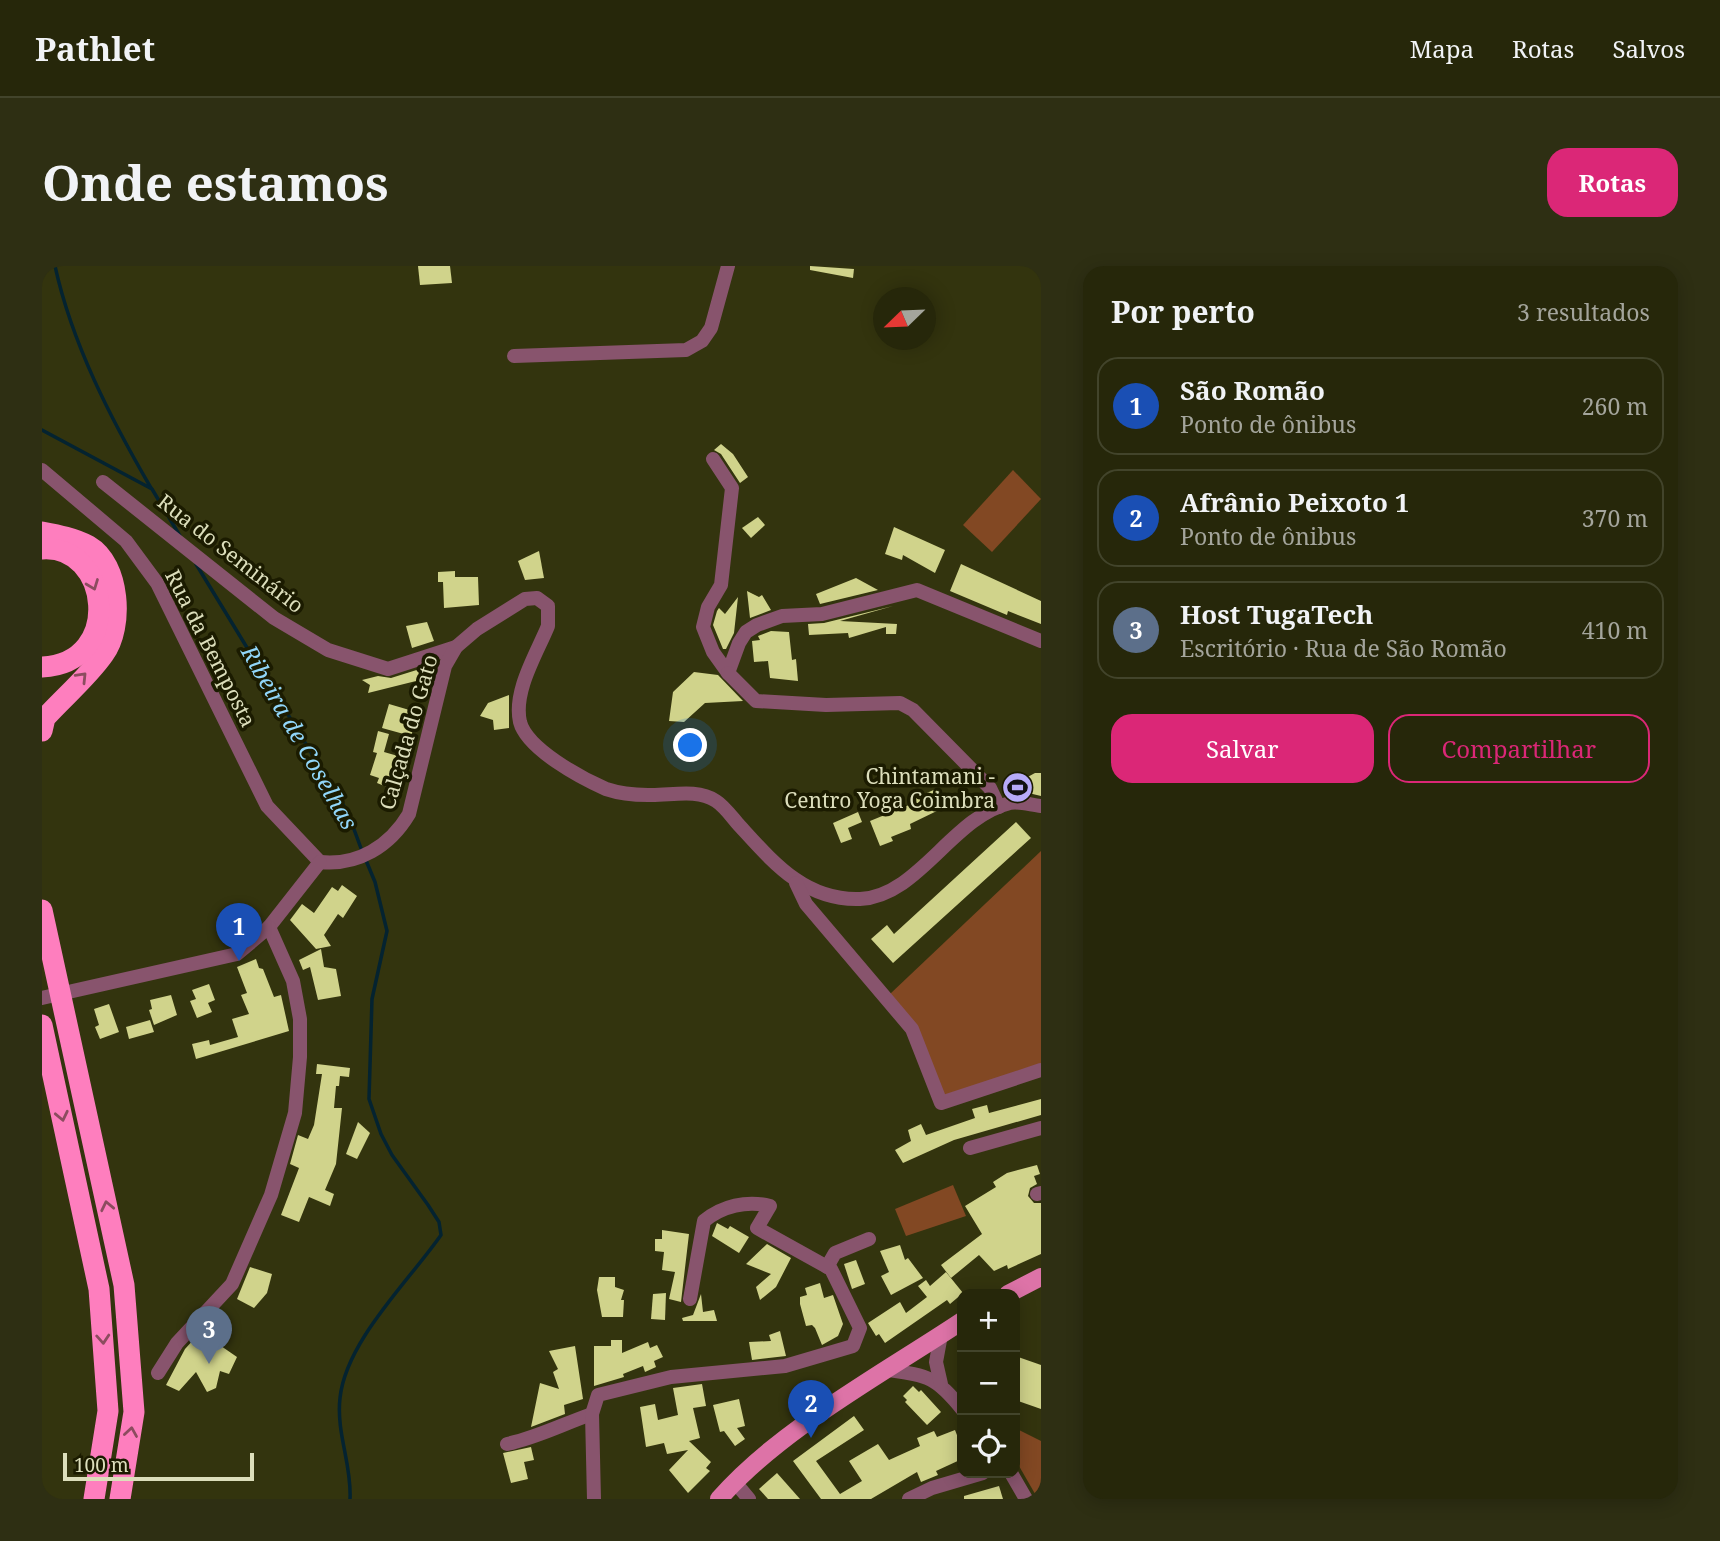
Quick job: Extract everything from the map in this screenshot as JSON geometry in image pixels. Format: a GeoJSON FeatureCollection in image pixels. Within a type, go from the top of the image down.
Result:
{"type":"FeatureCollection","features":[{"type":"Feature","properties":{"kind":"highway"},"geometry":{"type":"LineString","coordinates":[[42,532],[91,547],[115,581],[117,616],[106,653],[46,718],[42,732]]}},
{"type":"Feature","properties":{"kind":"highway"},"geometry":{"type":"LineString","coordinates":[[42,549],[52,548],[83,564],[96,585],[100,615],[88,646],[63,666],[42,667]]}},
{"type":"Feature","properties":{"kind":"highway"},"geometry":{"type":"LineString","coordinates":[[42,910],[124,1285],[134,1412],[120,1499]]}},
{"type":"Feature","properties":{"kind":"highway"},"geometry":{"type":"LineString","coordinates":[[42,1025],[99,1289],[108,1411],[94,1499]]}},
{"type":"Feature","properties":{"kind":"main road"},"geometry":{"type":"LineString","coordinates":[[1018,1289],[1041,1278]]}},
{"type":"Feature","properties":{"kind":"main road"},"geometry":{"type":"LineString","coordinates":[[719,1499],[734,1482],[804,1426],[957,1324]]}},
{"type":"Feature","properties":{"kind":"street"},"geometry":{"type":"LineString","coordinates":[[514,356],[686,350],[702,341],[710,328],[728,266]]}},
{"type":"Feature","properties":{"kind":"street"},"geometry":{"type":"LineString","coordinates":[[713,459],[732,488],[721,586],[708,607],[703,627],[713,652],[728,673],[756,701],[826,705],[900,703],[913,710],[990,788],[999,807]]}},
{"type":"Feature","properties":{"kind":"street","name":"Rua da Bemposta"},"geometry":{"type":"LineString","coordinates":[[42,470],[126,541],[157,583],[267,806],[320,862]]}},
{"type":"Feature","properties":{"kind":"street","name":"Rua do Seminário"},"geometry":{"type":"LineString","coordinates":[[103,482],[274,618],[328,650],[388,669],[456,647]]}},
{"type":"Feature","properties":{"kind":"street"},"geometry":{"type":"LineString","coordinates":[[728,673],[739,643],[746,632],[758,625],[782,616],[822,614],[917,590],[1041,641]]}},
{"type":"Feature","properties":{"kind":"street","name":"Calçada do Gato"},"geometry":{"type":"LineString","coordinates":[[320,862],[339,864],[383,847],[397,834],[408,814],[445,666],[456,647],[477,629],[524,599],[537,598],[548,606],[548,626],[520,694],[520,722],[532,743],[608,790],[647,795],[691,793],[717,801],[796,883],[820,893],[861,899],[895,888],[979,814],[1012,802],[1041,806]]}},
{"type":"Feature","properties":{"kind":"street"},"geometry":{"type":"LineString","coordinates":[[42,998],[237,954],[269,928],[320,862]]}},
{"type":"Feature","properties":{"kind":"street"},"geometry":{"type":"LineString","coordinates":[[796,883],[806,904],[912,1029],[940,1103],[1041,1070]]}},
{"type":"Feature","properties":{"kind":"street"},"geometry":{"type":"LineString","coordinates":[[158,1373],[177,1343],[232,1284],[271,1195],[295,1113],[300,1019],[293,981],[269,928]]}},
{"type":"Feature","properties":{"kind":"street"},"geometry":{"type":"LineString","coordinates":[[970,1148],[1041,1128]]}},
{"type":"Feature","properties":{"kind":"street"},"geometry":{"type":"LineString","coordinates":[[594,1499],[592,1414],[598,1395],[671,1377],[785,1366],[853,1346],[860,1328],[831,1269],[757,1228],[770,1206],[729,1206],[704,1221],[690,1299]]}},
{"type":"Feature","properties":{"kind":"street"},"geometry":{"type":"LineString","coordinates":[[827,1267],[835,1253],[869,1239]]}},
{"type":"Feature","properties":{"kind":"street"},"geometry":{"type":"LineString","coordinates":[[941,1335],[936,1362],[941,1384]]}},
{"type":"Feature","properties":{"kind":"street"},"geometry":{"type":"LineString","coordinates":[[889,1370],[921,1375],[941,1384],[957,1403]]}},
{"type":"Feature","properties":{"kind":"street"},"geometry":{"type":"LineString","coordinates":[[507,1444],[530,1440],[543,1430],[592,1414]]}},
{"type":"Feature","properties":{"kind":"street"},"geometry":{"type":"LineString","coordinates":[[909,1499],[932,1488],[966,1478]]}},
{"type":"Feature","properties":{"kind":"street"},"geometry":{"type":"LineString","coordinates":[[1014,1478],[1026,1499]]}},
{"type":"Feature","properties":{"kind":"street"},"geometry":{"type":"LineString","coordinates":[[734,1482],[749,1499]]}},
{"type":"Feature","properties":{"kind":"shaded area"},"geometry":{"type":"Polygon","coordinates":[[[1013,470],[1041,499],[992,552],[963,525],[1013,470]]]}},
{"type":"Feature","properties":{"kind":"shaded area"},"geometry":{"type":"Polygon","coordinates":[[[1041,851],[1041,1066],[944,1096],[890,994],[1041,851]]]}},
{"type":"Feature","properties":{"kind":"shaded area"},"geometry":{"type":"Polygon","coordinates":[[[953,1185],[966,1216],[906,1236],[895,1209],[953,1185]]]}},
{"type":"Feature","properties":{"kind":"shaded area"},"geometry":{"type":"Polygon","coordinates":[[[1020,1430],[1041,1441],[1041,1499],[1038,1499],[1020,1468],[1020,1430]]]}},
{"type":"Feature","properties":{"kind":"building"},"geometry":{"type":"Polygon","coordinates":[[[418,266],[450,266],[452,283],[420,285],[418,266]]]}},
{"type":"Feature","properties":{"kind":"building"},"geometry":{"type":"Polygon","coordinates":[[[810,266],[854,269],[853,278],[810,270],[810,266]]]}},
{"type":"Feature","properties":{"kind":"building"},"geometry":{"type":"Polygon","coordinates":[[[721,444],[733,454],[748,477],[740,483],[721,454],[714,450],[721,444]]]}},
{"type":"Feature","properties":{"kind":"building"},"geometry":{"type":"Polygon","coordinates":[[[758,517],[765,525],[751,538],[742,528],[758,517]]]}},
{"type":"Feature","properties":{"kind":"building"},"geometry":{"type":"Polygon","coordinates":[[[894,527],[945,550],[935,573],[903,555],[902,560],[885,554],[894,527]]]}},
{"type":"Feature","properties":{"kind":"building"},"geometry":{"type":"Polygon","coordinates":[[[539,551],[544,578],[525,580],[518,561],[539,551]]]}},
{"type":"Feature","properties":{"kind":"building"},"geometry":{"type":"Polygon","coordinates":[[[961,564],[1041,601],[1041,624],[1008,611],[1007,615],[950,591],[961,564]]]}},
{"type":"Feature","properties":{"kind":"building"},"geometry":{"type":"Polygon","coordinates":[[[455,571],[455,577],[478,577],[479,605],[444,608],[443,582],[438,582],[438,572],[455,571]]]}},
{"type":"Feature","properties":{"kind":"building"},"geometry":{"type":"Polygon","coordinates":[[[856,578],[878,590],[820,604],[816,594],[856,578]]]}},
{"type":"Feature","properties":{"kind":"building"},"geometry":{"type":"Polygon","coordinates":[[[747,591],[759,597],[762,595],[771,610],[750,618],[747,591]]]}},
{"type":"Feature","properties":{"kind":"building"},"geometry":{"type":"Polygon","coordinates":[[[738,597],[734,633],[726,649],[723,649],[713,625],[717,611],[719,608],[725,614],[738,597]]]}},
{"type":"Feature","properties":{"kind":"building"},"geometry":{"type":"Polygon","coordinates":[[[893,606],[840,621],[897,624],[896,634],[886,634],[886,627],[849,638],[848,633],[809,635],[808,624],[824,623],[893,606]]]}},
{"type":"Feature","properties":{"kind":"building"},"geometry":{"type":"Polygon","coordinates":[[[427,622],[434,641],[412,648],[406,626],[427,622]]]}},
{"type":"Feature","properties":{"kind":"building"},"geometry":{"type":"Polygon","coordinates":[[[771,631],[789,632],[792,660],[796,659],[798,681],[770,678],[768,661],[754,662],[752,641],[760,640],[758,636],[771,631]]]}},
{"type":"Feature","properties":{"kind":"building"},"geometry":{"type":"Polygon","coordinates":[[[423,668],[428,678],[368,693],[370,685],[362,680],[378,676],[391,678],[423,668]]]}},
{"type":"Feature","properties":{"kind":"building"},"geometry":{"type":"Polygon","coordinates":[[[694,672],[718,675],[743,701],[705,703],[684,722],[669,721],[673,692],[694,672]]]}},
{"type":"Feature","properties":{"kind":"building"},"geometry":{"type":"Polygon","coordinates":[[[509,695],[509,728],[494,730],[493,720],[480,716],[488,703],[509,695]]]}},
{"type":"Feature","properties":{"kind":"building"},"geometry":{"type":"Polygon","coordinates":[[[389,704],[423,714],[420,729],[414,727],[411,736],[382,728],[389,704]]]}},
{"type":"Feature","properties":{"kind":"building"},"geometry":{"type":"Polygon","coordinates":[[[378,731],[389,734],[384,752],[405,758],[402,770],[393,768],[387,787],[377,783],[379,778],[370,775],[377,753],[373,752],[378,731]]]}},
{"type":"Feature","properties":{"kind":"building"},"geometry":{"type":"Polygon","coordinates":[[[1035,773],[1041,773],[1041,796],[1007,788],[1035,773]]]}},
{"type":"Feature","properties":{"kind":"building"},"geometry":{"type":"Polygon","coordinates":[[[936,789],[943,808],[910,824],[911,829],[891,837],[893,841],[880,846],[870,821],[909,805],[908,801],[936,789]]]}},
{"type":"Feature","properties":{"kind":"building"},"geometry":{"type":"Polygon","coordinates":[[[858,812],[862,822],[848,828],[852,839],[841,843],[833,823],[858,812]]]}},
{"type":"Feature","properties":{"kind":"building"},"geometry":{"type":"Polygon","coordinates":[[[1016,822],[1031,838],[893,963],[871,939],[887,925],[894,934],[1016,822]]]}},
{"type":"Feature","properties":{"kind":"building"},"geometry":{"type":"Polygon","coordinates":[[[342,885],[357,896],[343,918],[338,914],[324,935],[331,946],[316,949],[290,920],[302,904],[314,913],[332,887],[338,891],[342,885]]]}},
{"type":"Feature","properties":{"kind":"building"},"geometry":{"type":"Polygon","coordinates":[[[321,949],[324,967],[336,969],[341,996],[318,1000],[310,967],[303,970],[299,960],[321,949]]]}},
{"type":"Feature","properties":{"kind":"building"},"geometry":{"type":"Polygon","coordinates":[[[256,959],[274,997],[281,995],[289,1031],[196,1059],[192,1044],[209,1040],[210,1045],[238,1037],[232,1019],[249,1014],[241,995],[247,993],[237,967],[256,959]]]}},
{"type":"Feature","properties":{"kind":"building"},"geometry":{"type":"Polygon","coordinates":[[[209,984],[215,1000],[208,1003],[212,1012],[197,1018],[190,1001],[196,999],[192,990],[209,984]]]}},
{"type":"Feature","properties":{"kind":"building"},"geometry":{"type":"Polygon","coordinates":[[[171,995],[177,1015],[154,1025],[149,1010],[152,1009],[150,1000],[171,995]]]}},
{"type":"Feature","properties":{"kind":"building"},"geometry":{"type":"Polygon","coordinates":[[[109,1004],[119,1032],[100,1039],[95,1027],[99,1025],[94,1009],[109,1004]]]}},
{"type":"Feature","properties":{"kind":"building"},"geometry":{"type":"Polygon","coordinates":[[[150,1020],[154,1032],[129,1039],[126,1027],[150,1020]]]}},
{"type":"Feature","properties":{"kind":"building"},"geometry":{"type":"Polygon","coordinates":[[[317,1064],[350,1068],[349,1077],[340,1076],[339,1086],[336,1086],[334,1108],[342,1108],[336,1164],[325,1190],[334,1194],[330,1206],[309,1197],[299,1222],[281,1215],[299,1168],[290,1164],[298,1135],[308,1139],[314,1125],[322,1074],[316,1074],[317,1064]]]}},
{"type":"Feature","properties":{"kind":"building"},"geometry":{"type":"Polygon","coordinates":[[[1041,1099],[1041,1115],[954,1140],[903,1163],[895,1150],[911,1141],[908,1130],[921,1124],[926,1135],[975,1118],[972,1109],[987,1105],[989,1113],[1041,1099]]]}},
{"type":"Feature","properties":{"kind":"building"},"geometry":{"type":"Polygon","coordinates":[[[358,1122],[370,1133],[357,1159],[346,1154],[358,1122]]]}},
{"type":"Feature","properties":{"kind":"building"},"geometry":{"type":"Polygon","coordinates":[[[1037,1165],[1040,1174],[1034,1176],[1037,1184],[1030,1188],[1028,1196],[1034,1203],[1041,1203],[1041,1254],[1008,1269],[1007,1265],[994,1271],[979,1255],[951,1278],[941,1265],[982,1234],[965,1206],[996,1187],[993,1182],[1007,1173],[1037,1165]]]}},
{"type":"Feature","properties":{"kind":"building"},"geometry":{"type":"Polygon","coordinates":[[[717,1223],[728,1229],[730,1226],[749,1237],[739,1253],[712,1236],[717,1223]]]}},
{"type":"Feature","properties":{"kind":"building"},"geometry":{"type":"Polygon","coordinates":[[[662,1230],[689,1234],[681,1302],[669,1299],[675,1272],[662,1270],[664,1252],[655,1251],[655,1239],[662,1239],[662,1230]]]}},
{"type":"Feature","properties":{"kind":"building"},"geometry":{"type":"Polygon","coordinates":[[[767,1244],[791,1258],[776,1287],[760,1300],[756,1287],[771,1274],[746,1264],[767,1244]]]}},
{"type":"Feature","properties":{"kind":"building"},"geometry":{"type":"Polygon","coordinates":[[[900,1245],[905,1260],[908,1258],[923,1278],[891,1295],[881,1276],[889,1272],[880,1251],[900,1245]]]}},
{"type":"Feature","properties":{"kind":"building"},"geometry":{"type":"Polygon","coordinates":[[[856,1260],[865,1284],[852,1289],[844,1264],[856,1260]]]}},
{"type":"Feature","properties":{"kind":"building"},"geometry":{"type":"Polygon","coordinates":[[[250,1267],[272,1274],[267,1293],[254,1308],[237,1299],[250,1267]]]}},
{"type":"Feature","properties":{"kind":"building"},"geometry":{"type":"Polygon","coordinates":[[[946,1272],[960,1289],[957,1289],[957,1298],[950,1304],[947,1300],[885,1343],[879,1334],[876,1336],[868,1323],[900,1302],[906,1313],[927,1297],[918,1286],[926,1280],[930,1286],[946,1272]]]}},
{"type":"Feature","properties":{"kind":"building"},"geometry":{"type":"Polygon","coordinates":[[[599,1277],[615,1277],[615,1287],[624,1290],[621,1300],[624,1300],[623,1317],[602,1317],[597,1290],[599,1277]]]}},
{"type":"Feature","properties":{"kind":"building"},"geometry":{"type":"Polygon","coordinates":[[[820,1283],[824,1298],[833,1295],[843,1324],[838,1336],[822,1345],[815,1328],[812,1325],[806,1326],[800,1304],[800,1297],[807,1295],[805,1288],[820,1283]]]}},
{"type":"Feature","properties":{"kind":"building"},"geometry":{"type":"Polygon","coordinates":[[[666,1293],[665,1320],[651,1319],[653,1294],[666,1293]]]}},
{"type":"Feature","properties":{"kind":"building"},"geometry":{"type":"Polygon","coordinates":[[[701,1294],[703,1312],[714,1310],[717,1321],[683,1321],[682,1318],[693,1315],[701,1294]]]}},
{"type":"Feature","properties":{"kind":"building"},"geometry":{"type":"Polygon","coordinates":[[[215,1316],[232,1330],[221,1346],[237,1357],[229,1374],[220,1371],[216,1388],[207,1392],[196,1372],[179,1391],[166,1385],[185,1349],[215,1316]]]}},
{"type":"Feature","properties":{"kind":"building"},"geometry":{"type":"Polygon","coordinates":[[[780,1331],[786,1356],[752,1360],[749,1342],[771,1341],[769,1335],[780,1331]]]}},
{"type":"Feature","properties":{"kind":"building"},"geometry":{"type":"Polygon","coordinates":[[[611,1340],[622,1340],[622,1353],[648,1342],[650,1348],[657,1345],[663,1357],[654,1361],[656,1367],[645,1372],[643,1366],[623,1374],[624,1377],[594,1386],[594,1346],[611,1346],[611,1340]]]}},
{"type":"Feature","properties":{"kind":"building"},"geometry":{"type":"Polygon","coordinates":[[[575,1346],[583,1399],[564,1405],[565,1414],[531,1427],[540,1383],[559,1389],[553,1372],[558,1369],[549,1351],[575,1346]]]}},
{"type":"Feature","properties":{"kind":"building"},"geometry":{"type":"Polygon","coordinates":[[[1020,1358],[1041,1365],[1041,1409],[1020,1402],[1020,1358]]]}},
{"type":"Feature","properties":{"kind":"building"},"geometry":{"type":"Polygon","coordinates":[[[702,1384],[706,1406],[693,1408],[700,1438],[689,1441],[711,1462],[706,1468],[710,1471],[688,1493],[669,1470],[688,1450],[667,1454],[664,1443],[646,1447],[640,1407],[655,1404],[658,1420],[678,1415],[673,1388],[702,1384]]]}},
{"type":"Feature","properties":{"kind":"building"},"geometry":{"type":"Polygon","coordinates":[[[913,1386],[919,1392],[921,1390],[941,1412],[927,1425],[905,1402],[907,1400],[903,1396],[913,1386]]]}},
{"type":"Feature","properties":{"kind":"building"},"geometry":{"type":"Polygon","coordinates":[[[739,1399],[745,1426],[737,1428],[745,1439],[735,1446],[724,1431],[720,1432],[713,1405],[739,1399]]]}},
{"type":"Feature","properties":{"kind":"building"},"geometry":{"type":"Polygon","coordinates":[[[854,1416],[864,1430],[816,1461],[840,1494],[862,1481],[849,1461],[878,1444],[889,1460],[920,1446],[917,1438],[934,1431],[937,1437],[955,1430],[957,1435],[957,1461],[936,1471],[938,1475],[921,1482],[917,1472],[871,1499],[821,1499],[793,1461],[854,1416]]]}},
{"type":"Feature","properties":{"kind":"building"},"geometry":{"type":"Polygon","coordinates":[[[531,1447],[534,1460],[524,1462],[528,1479],[511,1483],[503,1453],[531,1447]]]}},
{"type":"Feature","properties":{"kind":"building"},"geometry":{"type":"Polygon","coordinates":[[[777,1473],[800,1499],[768,1499],[759,1489],[777,1473]]]}},
{"type":"Feature","properties":{"kind":"building"},"geometry":{"type":"Polygon","coordinates":[[[999,1486],[1003,1499],[964,1499],[964,1496],[999,1486]]]}},
{"type":"Feature","properties":{"kind":"waterway"},"geometry":{"type":"LineString","coordinates":[[55,266],[62,295],[94,380],[151,488]]}},
{"type":"Feature","properties":{"kind":"waterway","name":"Ribeira de Coselhas"},"geometry":{"type":"LineString","coordinates":[[42,430],[152,489],[180,536]]}},
{"type":"Feature","properties":{"kind":"waterway","name":"Ribeira de Coselhas"},"geometry":{"type":"LineString","coordinates":[[196,564],[348,813],[362,851]]}},
{"type":"Feature","properties":{"kind":"waterway","name":"Ribeira de Coselhas"},"geometry":{"type":"LineString","coordinates":[[350,1499],[349,1474],[339,1411],[345,1377],[366,1334],[441,1235],[439,1222],[392,1155],[381,1134],[369,1099],[372,999],[387,931],[375,882],[365,858]]}},
{"type":"Feature","properties":{"kind":"place","name":"Chintamani - Centro Yoga Coimbra"},"geometry":{"type":"Point","coordinates":[1018,788]}},
{"type":"Feature","properties":{"kind":"place","name":"São Romão"},"geometry":{"type":"Point","coordinates":[239,961]}},
{"type":"Feature","properties":{"kind":"place","name":"Host TugaTech"},"geometry":{"type":"Point","coordinates":[209,1364]}},
{"type":"Feature","properties":{"kind":"place","name":"Afrânio Peixoto 1"},"geometry":{"type":"Point","coordinates":[811,1438]}}]}
